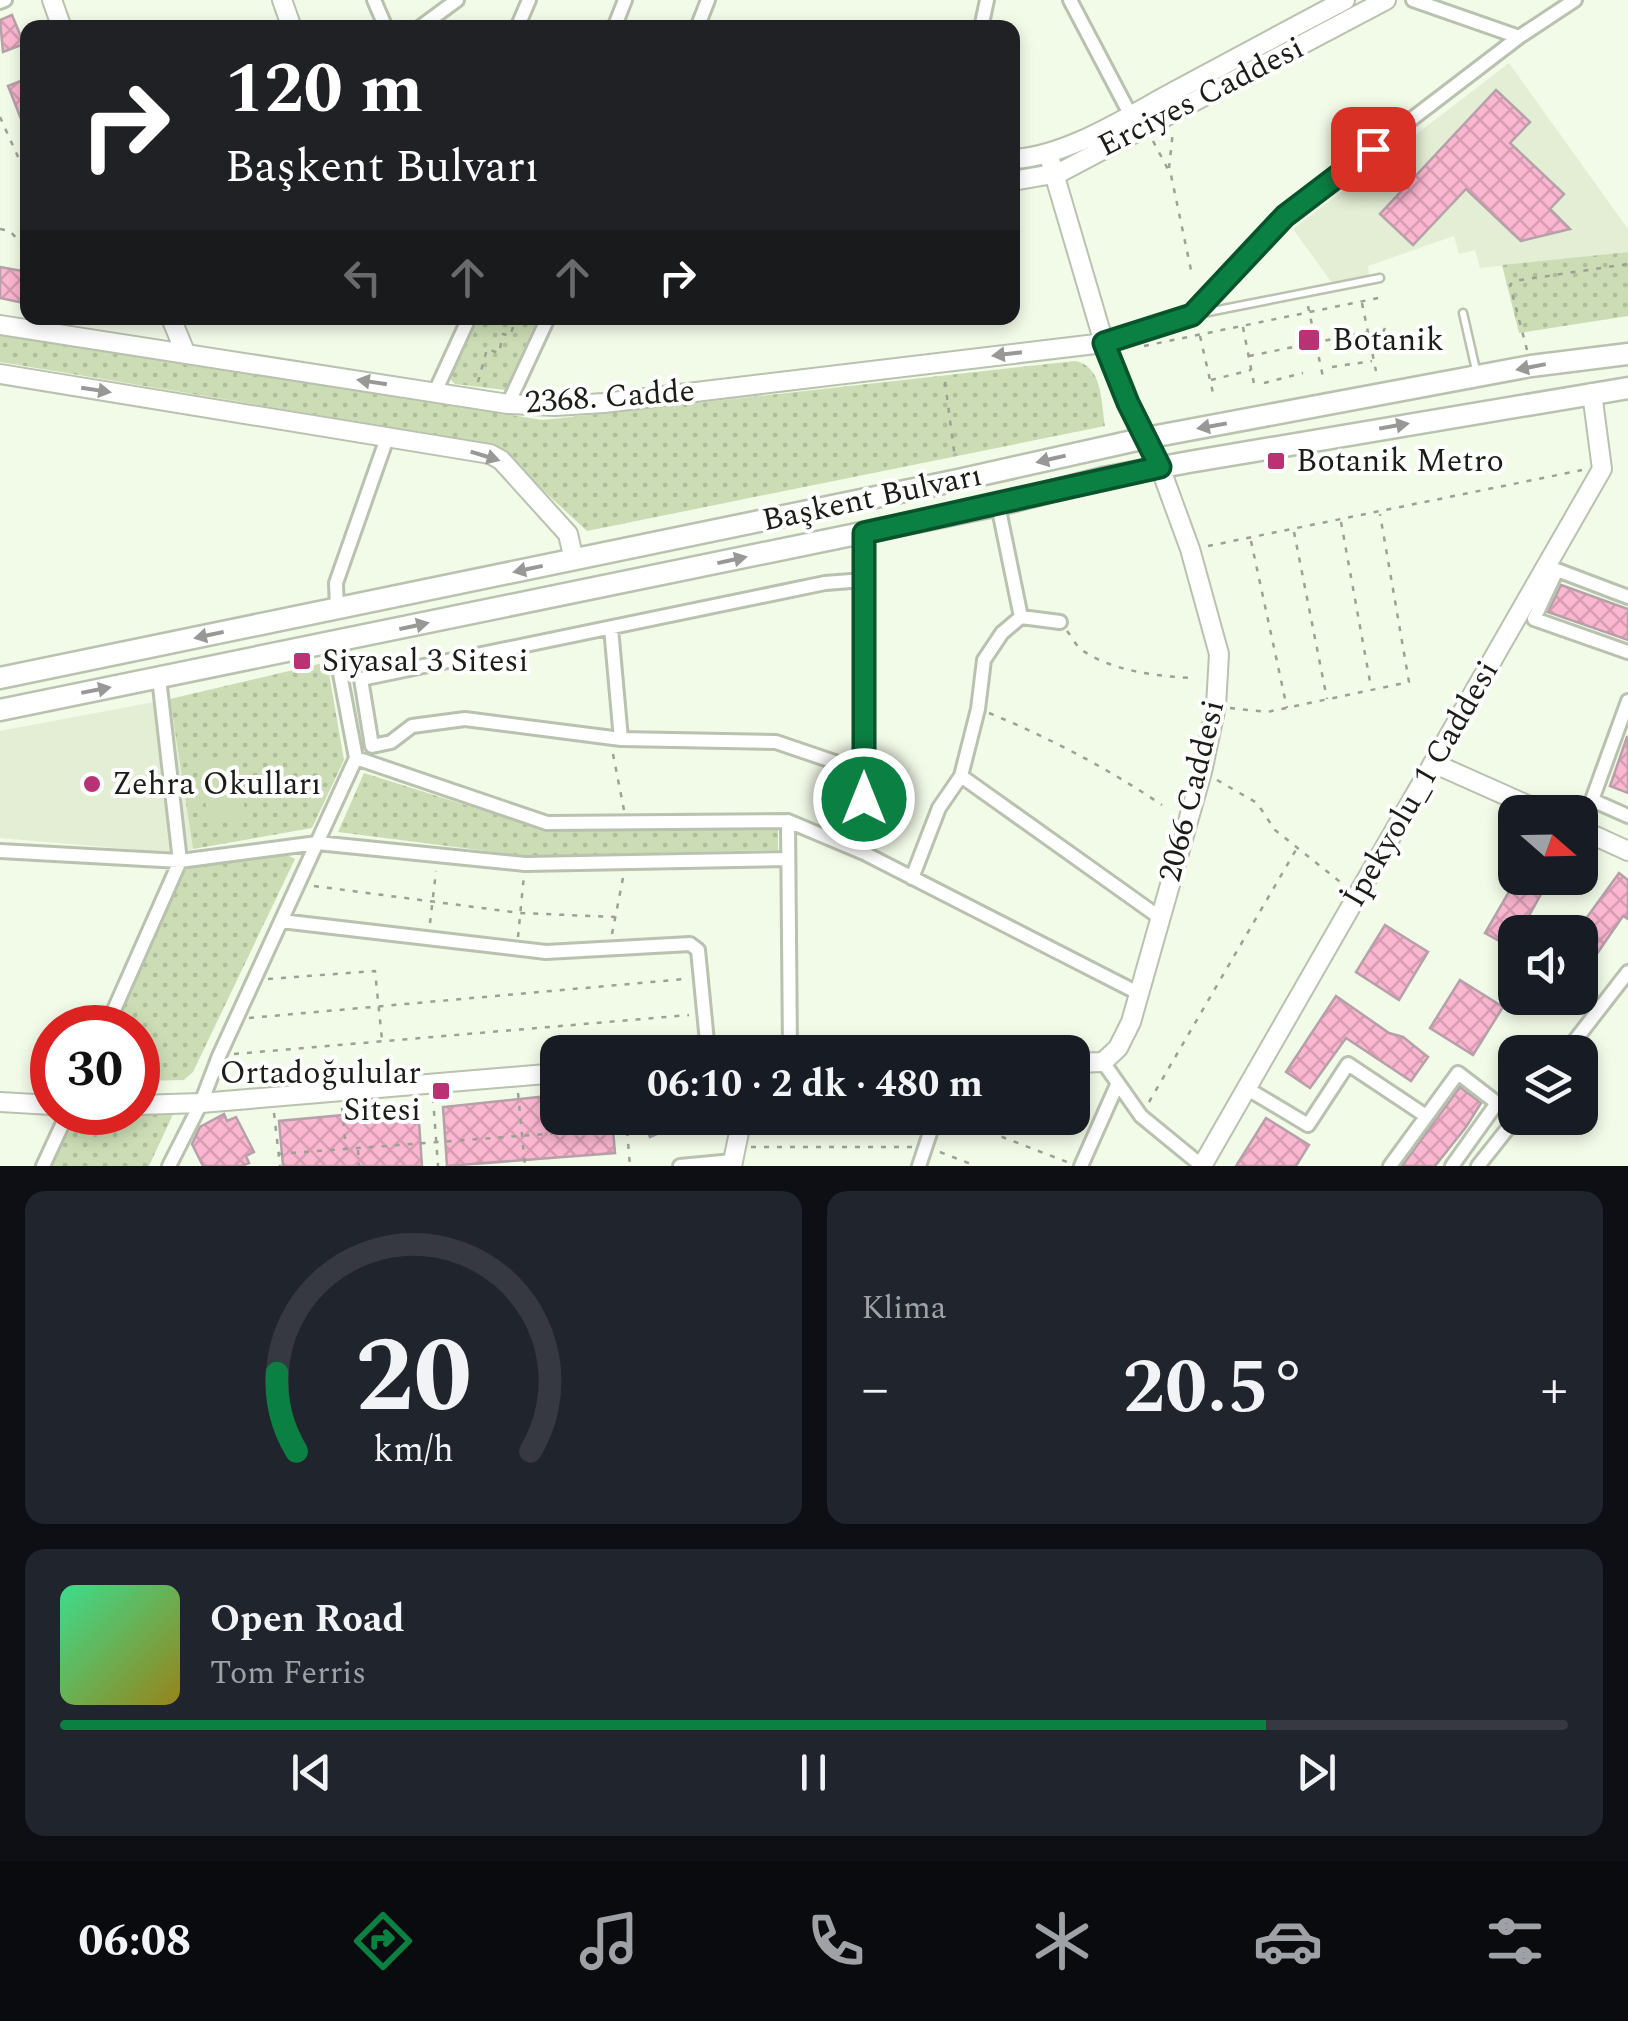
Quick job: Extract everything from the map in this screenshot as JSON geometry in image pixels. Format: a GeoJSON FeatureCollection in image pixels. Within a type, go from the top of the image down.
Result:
{"type":"FeatureCollection","features":[{"type":"Feature","properties":{"kind":"main road","name":"Başkent Bulvarı"},"geometry":{"type":"LineString","coordinates":[[0,678],[1146,438],[1530,366],[1628,354]]}},
{"type":"Feature","properties":{"kind":"main road","name":"Başkent Bulvarı"},"geometry":{"type":"LineString","coordinates":[[0,710],[864,533],[1160,467],[1628,388]]}},
{"type":"Feature","properties":{"kind":"street"},"geometry":{"type":"LineString","coordinates":[[430,20],[457,0]]}},
{"type":"Feature","properties":{"kind":"street"},"geometry":{"type":"LineString","coordinates":[[1070,0],[1130,114]]}},
{"type":"Feature","properties":{"kind":"street","name":"Erciyes Caddesi"},"geometry":{"type":"LineString","coordinates":[[1020,157],[1048,153],[1130,114],[1344,0]]}},
{"type":"Feature","properties":{"kind":"street","name":"Erciyes Caddesi"},"geometry":{"type":"LineString","coordinates":[[1020,179],[1055,174],[1386,0]]}},
{"type":"Feature","properties":{"kind":"street"},"geometry":{"type":"LineString","coordinates":[[1413,0],[1519,37]]}},
{"type":"Feature","properties":{"kind":"street"},"geometry":{"type":"LineString","coordinates":[[1104,343],[1192,315],[1285,216],[1519,37],[1575,0]]}},
{"type":"Feature","properties":{"kind":"street","name":"2066 Caddesi"},"geometry":{"type":"LineString","coordinates":[[1048,153],[1104,343],[1160,467],[1190,549],[1219,654],[1216,706],[1202,772],[1140,994],[1127,1032],[1103,1062]]}},
{"type":"Feature","properties":{"kind":"street","name":"2368. Cadde"},"geometry":{"type":"LineString","coordinates":[[0,325],[508,404],[555,406],[1104,343]]}},
{"type":"Feature","properties":{"kind":"street"},"geometry":{"type":"LineString","coordinates":[[174,325],[184,352]]}},
{"type":"Feature","properties":{"kind":"street"},"geometry":{"type":"LineString","coordinates":[[434,392],[466,325]]}},
{"type":"Feature","properties":{"kind":"street"},"geometry":{"type":"LineString","coordinates":[[508,404],[545,325]]}},
{"type":"Feature","properties":{"kind":"street","name":"2368. Cadde"},"geometry":{"type":"LineString","coordinates":[[0,374],[496,456],[570,536],[574,560]]}},
{"type":"Feature","properties":{"kind":"street"},"geometry":{"type":"LineString","coordinates":[[1592,393],[1603,465]]}},
{"type":"Feature","properties":{"kind":"street"},"geometry":{"type":"LineString","coordinates":[[336,609],[336,583],[388,438]]}},
{"type":"Feature","properties":{"kind":"street","name":"İpekyolu_1 Caddesi"},"geometry":{"type":"LineString","coordinates":[[1202,1166],[1603,465]]}},
{"type":"Feature","properties":{"kind":"street"},"geometry":{"type":"LineString","coordinates":[[998,504],[1021,618]]}},
{"type":"Feature","properties":{"kind":"street"},"geometry":{"type":"LineString","coordinates":[[864,533],[864,853]]}},
{"type":"Feature","properties":{"kind":"street"},"geometry":{"type":"LineString","coordinates":[[1628,596],[1557,570],[1534,620],[1628,652]]}},
{"type":"Feature","properties":{"kind":"street"},"geometry":{"type":"LineString","coordinates":[[864,580],[825,584],[361,679],[372,746],[391,742],[412,726],[466,719],[615,739],[776,742],[864,772]]}},
{"type":"Feature","properties":{"kind":"street"},"geometry":{"type":"LineString","coordinates":[[912,878],[939,808],[961,776],[978,709],[984,660],[1002,633],[1021,618],[1060,622]]}},
{"type":"Feature","properties":{"kind":"street"},"geometry":{"type":"LineString","coordinates":[[611,628],[615,739]]}},
{"type":"Feature","properties":{"kind":"street"},"geometry":{"type":"LineString","coordinates":[[170,1166],[356,758],[334,642]]}},
{"type":"Feature","properties":{"kind":"street"},"geometry":{"type":"LineString","coordinates":[[116,1005],[180,861],[159,678]]}},
{"type":"Feature","properties":{"kind":"street"},"geometry":{"type":"LineString","coordinates":[[1628,701],[1592,800],[1628,816]]}},
{"type":"Feature","properties":{"kind":"street"},"geometry":{"type":"LineString","coordinates":[[356,758],[547,823],[788,822],[864,853],[1140,994]]}},
{"type":"Feature","properties":{"kind":"street"},"geometry":{"type":"LineString","coordinates":[[1433,763],[1505,795]]}},
{"type":"Feature","properties":{"kind":"street"},"geometry":{"type":"LineString","coordinates":[[961,776],[1159,917]]}},
{"type":"Feature","properties":{"kind":"street"},"geometry":{"type":"LineString","coordinates":[[788,822],[790,1035]]}},
{"type":"Feature","properties":{"kind":"street"},"geometry":{"type":"LineString","coordinates":[[1598,837],[1628,851]]}},
{"type":"Feature","properties":{"kind":"street"},"geometry":{"type":"LineString","coordinates":[[0,850],[180,861],[317,843],[525,864],[788,859]]}},
{"type":"Feature","properties":{"kind":"street"},"geometry":{"type":"LineString","coordinates":[[281,921],[546,952],[690,944],[698,950],[707,1035]]}},
{"type":"Feature","properties":{"kind":"street"},"geometry":{"type":"LineString","coordinates":[[1579,1035],[1628,972]]}},
{"type":"Feature","properties":{"kind":"street"},"geometry":{"type":"LineString","coordinates":[[1090,1062],[1103,1062],[1141,1116],[1202,1166]]}},
{"type":"Feature","properties":{"kind":"street"},"geometry":{"type":"LineString","coordinates":[[1246,1088],[1308,1126],[1348,1064],[1426,1116]]}},
{"type":"Feature","properties":{"kind":"street"},"geometry":{"type":"LineString","coordinates":[[1390,1166],[1458,1073],[1497,1104],[1452,1166]]}},
{"type":"Feature","properties":{"kind":"street"},"geometry":{"type":"LineString","coordinates":[[160,1104],[540,1074]]}},
{"type":"Feature","properties":{"kind":"street"},"geometry":{"type":"LineString","coordinates":[[1080,1166],[1117,1085]]}},
{"type":"Feature","properties":{"kind":"street"},"geometry":{"type":"LineString","coordinates":[[0,1102],[30,1104]]}},
{"type":"Feature","properties":{"kind":"street"},"geometry":{"type":"LineString","coordinates":[[43,1166],[57,1135]]}},
{"type":"Feature","properties":{"kind":"street"},"geometry":{"type":"LineString","coordinates":[[918,1166],[929,1135]]}},
{"type":"Feature","properties":{"kind":"street"},"geometry":{"type":"LineString","coordinates":[[1478,1166],[1503,1135]]}},
{"type":"Feature","properties":{"kind":"street"},"geometry":{"type":"LineString","coordinates":[[680,1166],[733,1158]]}},
{"type":"Feature","properties":{"kind":"lane"},"geometry":{"type":"LineString","coordinates":[[1192,315],[1380,278]]}},
{"type":"Feature","properties":{"kind":"lane"},"geometry":{"type":"LineString","coordinates":[[1463,313],[1478,378]]}},
{"type":"Feature","properties":{"kind":"path"},"geometry":{"type":"LineString","coordinates":[[0,116],[20,162]]}},
{"type":"Feature","properties":{"kind":"path"},"geometry":{"type":"LineString","coordinates":[[1169,170],[1174,129]]}},
{"type":"Feature","properties":{"kind":"path"},"geometry":{"type":"LineString","coordinates":[[1146,132],[1169,170],[1191,270]]}},
{"type":"Feature","properties":{"kind":"path"},"geometry":{"type":"LineString","coordinates":[[0,228],[10,231],[20,242]]}},
{"type":"Feature","properties":{"kind":"path"},"geometry":{"type":"LineString","coordinates":[[1530,366],[1510,284],[1514,280],[1628,264]]}},
{"type":"Feature","properties":{"kind":"path"},"geometry":{"type":"LineString","coordinates":[[1151,344],[1309,309],[1383,298]]}},
{"type":"Feature","properties":{"kind":"path"},"geometry":{"type":"LineString","coordinates":[[1362,301],[1376,371]]}},
{"type":"Feature","properties":{"kind":"path"},"geometry":{"type":"LineString","coordinates":[[1309,309],[1324,382]]}},
{"type":"Feature","properties":{"kind":"path"},"geometry":{"type":"LineString","coordinates":[[1249,356],[1383,332],[1388,324]]}},
{"type":"Feature","properties":{"kind":"path"},"geometry":{"type":"LineString","coordinates":[[474,398],[487,349],[499,353],[503,334],[510,336],[514,325]]}},
{"type":"Feature","properties":{"kind":"path"},"geometry":{"type":"LineString","coordinates":[[1243,326],[1254,384]]}},
{"type":"Feature","properties":{"kind":"path"},"geometry":{"type":"LineString","coordinates":[[1200,335],[1213,393]]}},
{"type":"Feature","properties":{"kind":"path"},"geometry":{"type":"LineString","coordinates":[[1332,367],[1374,360]]}},
{"type":"Feature","properties":{"kind":"path"},"geometry":{"type":"LineString","coordinates":[[1210,380],[1252,370]]}},
{"type":"Feature","properties":{"kind":"path"},"geometry":{"type":"LineString","coordinates":[[1264,383],[1303,373]]}},
{"type":"Feature","properties":{"kind":"path"},"geometry":{"type":"LineString","coordinates":[[946,382],[955,458]]}},
{"type":"Feature","properties":{"kind":"path"},"geometry":{"type":"LineString","coordinates":[[1190,549],[1251,540],[1603,465]]}},
{"type":"Feature","properties":{"kind":"path"},"geometry":{"type":"LineString","coordinates":[[1216,706],[1267,712],[1409,682],[1380,513]]}},
{"type":"Feature","properties":{"kind":"path"},"geometry":{"type":"LineString","coordinates":[[1341,521],[1372,690]]}},
{"type":"Feature","properties":{"kind":"path"},"geometry":{"type":"LineString","coordinates":[[1294,531],[1327,700]]}},
{"type":"Feature","properties":{"kind":"path"},"geometry":{"type":"LineString","coordinates":[[1251,540],[1286,708]]}},
{"type":"Feature","properties":{"kind":"path"},"geometry":{"type":"LineString","coordinates":[[1060,622],[1081,650],[1119,666],[1165,677],[1192,678]]}},
{"type":"Feature","properties":{"kind":"path"},"geometry":{"type":"LineString","coordinates":[[978,709],[1083,757],[1162,805]]}},
{"type":"Feature","properties":{"kind":"path"},"geometry":{"type":"LineString","coordinates":[[615,739],[626,822]]}},
{"type":"Feature","properties":{"kind":"path"},"geometry":{"type":"LineString","coordinates":[[1202,772],[1257,803],[1275,830],[1357,896]]}},
{"type":"Feature","properties":{"kind":"path"},"geometry":{"type":"LineString","coordinates":[[1141,1116],[1297,848]]}},
{"type":"Feature","properties":{"kind":"path"},"geometry":{"type":"LineString","coordinates":[[428,938],[438,854]]}},
{"type":"Feature","properties":{"kind":"path"},"geometry":{"type":"LineString","coordinates":[[610,948],[626,862]]}},
{"type":"Feature","properties":{"kind":"path"},"geometry":{"type":"LineString","coordinates":[[518,948],[525,864]]}},
{"type":"Feature","properties":{"kind":"path"},"geometry":{"type":"LineString","coordinates":[[298,884],[520,913],[615,917]]}},
{"type":"Feature","properties":{"kind":"path"},"geometry":{"type":"LineString","coordinates":[[253,980],[375,971],[382,1042]]}},
{"type":"Feature","properties":{"kind":"path"},"geometry":{"type":"LineString","coordinates":[[236,1020],[701,977]]}},
{"type":"Feature","properties":{"kind":"path"},"geometry":{"type":"LineString","coordinates":[[219,1056],[706,1014]]}},
{"type":"Feature","properties":{"kind":"path"},"geometry":{"type":"LineString","coordinates":[[517,1076],[525,1166]]}},
{"type":"Feature","properties":{"kind":"path"},"geometry":{"type":"LineString","coordinates":[[432,1084],[438,1166]]}},
{"type":"Feature","properties":{"kind":"path"},"geometry":{"type":"LineString","coordinates":[[340,1092],[346,1149]]}},
{"type":"Feature","properties":{"kind":"path"},"geometry":{"type":"LineString","coordinates":[[273,1096],[280,1166]]}},
{"type":"Feature","properties":{"kind":"path"},"geometry":{"type":"LineString","coordinates":[[278,1154],[540,1135]]}},
{"type":"Feature","properties":{"kind":"path"},"geometry":{"type":"LineString","coordinates":[[627,1135],[630,1166]]}},
{"type":"Feature","properties":{"kind":"path"},"geometry":{"type":"LineString","coordinates":[[998,1135],[1080,1166]]}},
{"type":"Feature","properties":{"kind":"path"},"geometry":{"type":"LineString","coordinates":[[733,1158],[925,1146],[976,1166]]}},
{"type":"Feature","properties":{"kind":"path"},"geometry":{"type":"LineString","coordinates":[[358,1148],[359,1166]]}},
{"type":"Feature","properties":{"kind":"shaded area"},"geometry":{"type":"Polygon","coordinates":[[[1509,63],[1628,229],[1628,252],[1480,268],[1475,250],[1459,254],[1454,236],[1368,266],[1369,276],[1332,283],[1293,229],[1509,63]]]}},
{"type":"Feature","properties":{"kind":"shaded area"},"geometry":{"type":"Polygon","coordinates":[[[1628,252],[1628,316],[1519,333],[1502,265],[1628,252]]]}},
{"type":"Feature","properties":{"kind":"shaded area"},"geometry":{"type":"Polygon","coordinates":[[[474,325],[535,325],[505,390],[455,384],[450,374],[474,325]]]}},
{"type":"Feature","properties":{"kind":"shaded area"},"geometry":{"type":"Polygon","coordinates":[[[0,335],[543,420],[1075,361],[1084,364],[1096,377],[1105,426],[587,531],[493,444],[0,362],[0,335]]]}},
{"type":"Feature","properties":{"kind":"shaded area"},"geometry":{"type":"Polygon","coordinates":[[[327,662],[344,760],[312,828],[193,849],[170,699],[327,662]]]}},
{"type":"Feature","properties":{"kind":"shaded area","name":"Zehra Okulları"},"geometry":{"type":"Polygon","coordinates":[[[170,699],[193,849],[175,853],[0,838],[0,731],[170,699]]]}},
{"type":"Feature","properties":{"kind":"shaded area"},"geometry":{"type":"Polygon","coordinates":[[[236,758],[246,817],[209,824],[199,764],[236,758]]]}},
{"type":"Feature","properties":{"kind":"shaded area"},"geometry":{"type":"Polygon","coordinates":[[[364,773],[548,831],[778,828],[778,850],[526,856],[338,832],[364,773]]]}},
{"type":"Feature","properties":{"kind":"shaded area"},"geometry":{"type":"Polygon","coordinates":[[[287,855],[295,859],[193,1072],[184,1080],[160,1081],[160,1005],[120,1005],[184,866],[287,855]]]}},
{"type":"Feature","properties":{"kind":"shaded area"},"geometry":{"type":"Polygon","coordinates":[[[160,1110],[175,1110],[149,1166],[42,1166],[58,1135],[160,1135],[160,1110]]]}},
{"type":"Feature","properties":{"kind":"building"},"geometry":{"type":"Polygon","coordinates":[[[12,15],[20,46],[3,52],[0,20],[12,15]]]}},
{"type":"Feature","properties":{"kind":"building"},"geometry":{"type":"Polygon","coordinates":[[[20,81],[20,116],[8,86],[20,81]]]}},
{"type":"Feature","properties":{"kind":"building"},"geometry":{"type":"Polygon","coordinates":[[[1496,90],[1530,122],[1510,143],[1564,194],[1550,209],[1570,229],[1521,241],[1466,189],[1413,245],[1380,214],[1496,90]]]}},
{"type":"Feature","properties":{"kind":"building"},"geometry":{"type":"Polygon","coordinates":[[[0,267],[20,271],[20,302],[0,298],[0,267]]]}},
{"type":"Feature","properties":{"kind":"building"},"geometry":{"type":"Polygon","coordinates":[[[1561,585],[1628,609],[1628,640],[1548,612],[1561,585]]]}},
{"type":"Feature","properties":{"kind":"building"},"geometry":{"type":"Polygon","coordinates":[[[1628,737],[1628,793],[1610,786],[1628,737]]]}},
{"type":"Feature","properties":{"kind":"building"},"geometry":{"type":"Polygon","coordinates":[[[1619,873],[1628,880],[1628,919],[1623,916],[1598,952],[1598,915],[1589,915],[1619,873]]]}},
{"type":"Feature","properties":{"kind":"building"},"geometry":{"type":"Polygon","coordinates":[[[1507,895],[1541,895],[1529,915],[1498,915],[1498,940],[1485,933],[1507,895]]]}},
{"type":"Feature","properties":{"kind":"building"},"geometry":{"type":"Polygon","coordinates":[[[1385,925],[1428,952],[1399,1000],[1356,972],[1385,925]]]}},
{"type":"Feature","properties":{"kind":"building"},"geometry":{"type":"Polygon","coordinates":[[[1460,980],[1498,1004],[1498,1015],[1473,1055],[1430,1028],[1460,980]]]}},
{"type":"Feature","properties":{"kind":"building"},"geometry":{"type":"Polygon","coordinates":[[[1336,996],[1428,1057],[1411,1081],[1346,1038],[1310,1088],[1286,1072],[1336,996]]]}},
{"type":"Feature","properties":{"kind":"building"},"geometry":{"type":"Polygon","coordinates":[[[1460,1087],[1481,1103],[1466,1127],[1435,1166],[1402,1166],[1460,1087]]]}},
{"type":"Feature","properties":{"kind":"building"},"geometry":{"type":"Polygon","coordinates":[[[540,1097],[540,1135],[613,1135],[615,1153],[447,1166],[443,1107],[540,1097]]]}},
{"type":"Feature","properties":{"kind":"building"},"geometry":{"type":"Polygon","coordinates":[[[418,1108],[422,1166],[283,1166],[279,1121],[418,1108]]]}},
{"type":"Feature","properties":{"kind":"building"},"geometry":{"type":"Polygon","coordinates":[[[224,1114],[227,1121],[236,1117],[254,1152],[246,1156],[249,1163],[242,1166],[203,1166],[192,1144],[200,1127],[224,1114]]]}},
{"type":"Feature","properties":{"kind":"building"},"geometry":{"type":"Polygon","coordinates":[[[1266,1118],[1309,1145],[1296,1166],[1236,1166],[1266,1118]]]}},
{"type":"Feature","properties":{"kind":"place","name":"Botanik"},"geometry":{"type":"Point","coordinates":[1309,340]}},
{"type":"Feature","properties":{"kind":"place","name":"Botanik Metro"},"geometry":{"type":"Point","coordinates":[1276,461]}},
{"type":"Feature","properties":{"kind":"place","name":"Siyasal 3 Sitesi"},"geometry":{"type":"Point","coordinates":[302,661]}},
{"type":"Feature","properties":{"kind":"place","name":"Zehra Okulları"},"geometry":{"type":"Point","coordinates":[92,784]}},
{"type":"Feature","properties":{"kind":"place","name":"Ortadoğulular Sitesi"},"geometry":{"type":"Point","coordinates":[441,1091]}},
{"type":"Feature","properties":{"kind":"route"},"geometry":{"type":"LineString","coordinates":[[864,799],[864,533],[1160,467],[1104,343],[1192,315],[1285,216],[1373,149]]}}]}
